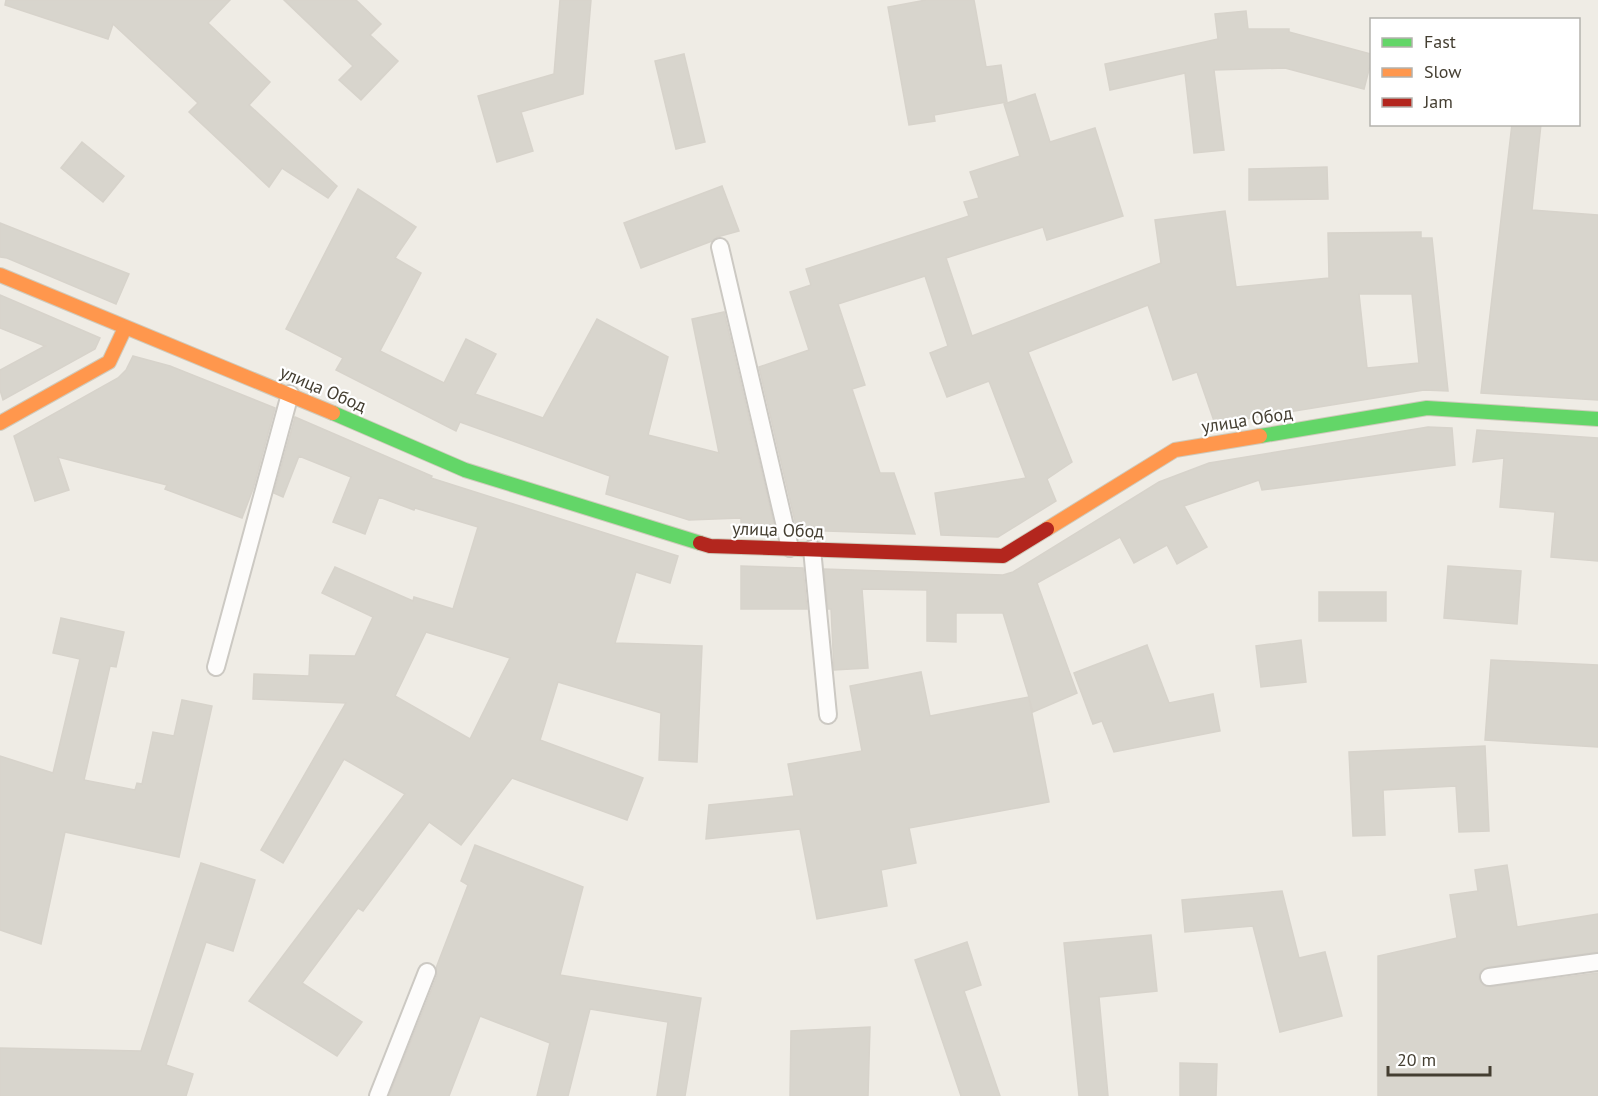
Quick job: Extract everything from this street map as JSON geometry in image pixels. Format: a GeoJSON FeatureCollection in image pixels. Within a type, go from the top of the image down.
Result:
{"type":"FeatureCollection","features":[{"type":"Feature","properties":{"kind":"street","name":"улица Обод"},"geometry":{"type":"LineString","coordinates":[[0,275],[290,394],[465,470],[710,546],[1003,555],[1175,450],[1427,408],[1598,419]]}},
{"type":"Feature","properties":{"kind":"street"},"geometry":{"type":"LineString","coordinates":[[0,423],[109,362],[125,328]]}},
{"type":"Feature","properties":{"kind":"lane"},"geometry":{"type":"LineString","coordinates":[[720,246],[790,548]]}},
{"type":"Feature","properties":{"kind":"lane"},"geometry":{"type":"LineString","coordinates":[[216,667],[290,394]]}},
{"type":"Feature","properties":{"kind":"lane"},"geometry":{"type":"LineString","coordinates":[[812,549],[828,715]]}},
{"type":"Feature","properties":{"kind":"lane"},"geometry":{"type":"LineString","coordinates":[[1490,977],[1598,962]]}},
{"type":"Feature","properties":{"kind":"lane"},"geometry":{"type":"LineString","coordinates":[[378,1096],[427,972]]}},
{"type":"Feature","properties":{"kind":"building"},"geometry":{"type":"Polygon","coordinates":[[[6,0],[230,0],[208,23],[270,82],[249,105],[337,186],[328,198],[282,168],[269,187],[189,112],[198,103],[113,24],[108,39],[5,5],[6,0]]]}},
{"type":"Feature","properties":{"kind":"building"},"geometry":{"type":"Polygon","coordinates":[[[284,0],[356,0],[381,24],[370,35],[398,61],[361,100],[339,80],[353,66],[284,0]]]}},
{"type":"Feature","properties":{"kind":"building"},"geometry":{"type":"Polygon","coordinates":[[[560,0],[591,0],[583,94],[521,112],[533,151],[497,162],[478,96],[554,74],[560,0]]]}},
{"type":"Feature","properties":{"kind":"building"},"geometry":{"type":"Polygon","coordinates":[[[926,0],[974,0],[986,67],[1001,65],[1007,102],[934,115],[935,121],[909,125],[888,7],[926,0]]]}},
{"type":"Feature","properties":{"kind":"building"},"geometry":{"type":"Polygon","coordinates":[[[1246,11],[1248,29],[1289,29],[1289,32],[1370,54],[1370,66],[1364,89],[1285,68],[1214,70],[1224,150],[1194,153],[1185,73],[1110,90],[1105,64],[1218,39],[1215,14],[1246,11]]]}},
{"type":"Feature","properties":{"kind":"building"},"geometry":{"type":"Polygon","coordinates":[[[684,54],[705,142],[676,149],[655,61],[684,54]]]}},
{"type":"Feature","properties":{"kind":"building"},"geometry":{"type":"Polygon","coordinates":[[[1035,94],[1050,142],[1095,128],[1123,216],[1047,240],[1043,227],[946,258],[972,336],[1161,263],[1155,220],[1225,211],[1236,287],[1329,278],[1328,233],[1421,232],[1421,238],[1432,238],[1448,391],[1424,390],[1215,424],[1197,372],[1173,380],[1148,305],[1028,352],[1072,462],[1047,479],[1056,501],[998,537],[941,535],[935,493],[1026,478],[989,381],[947,397],[930,353],[948,346],[925,276],[838,304],[865,385],[852,389],[880,473],[894,473],[915,534],[797,530],[759,367],[809,350],[790,292],[811,285],[806,269],[969,216],[964,202],[979,198],[970,172],[1020,156],[1004,104],[1035,94]],[[1359,294],[1367,368],[1419,363],[1412,294],[1359,294]]]}},
{"type":"Feature","properties":{"kind":"building"},"geometry":{"type":"Polygon","coordinates":[[[1512,126],[1541,126],[1532,210],[1598,215],[1598,400],[1481,393],[1512,126]]]}},
{"type":"Feature","properties":{"kind":"building"},"geometry":{"type":"Polygon","coordinates":[[[82,142],[124,176],[103,202],[61,168],[82,142]]]}},
{"type":"Feature","properties":{"kind":"building"},"geometry":{"type":"Polygon","coordinates":[[[1327,167],[1328,199],[1249,200],[1249,169],[1327,167]]]}},
{"type":"Feature","properties":{"kind":"building"},"geometry":{"type":"Polygon","coordinates":[[[722,186],[739,231],[717,237],[712,241],[641,268],[624,223],[722,186]]]}},
{"type":"Feature","properties":{"kind":"building"},"geometry":{"type":"Polygon","coordinates":[[[358,189],[416,227],[395,258],[421,273],[380,351],[444,383],[466,339],[496,354],[475,394],[543,418],[597,319],[668,357],[648,435],[719,453],[692,319],[724,312],[775,529],[741,528],[741,518],[689,520],[606,494],[610,476],[460,422],[456,431],[336,370],[343,358],[286,329],[358,189]]]}},
{"type":"Feature","properties":{"kind":"building"},"geometry":{"type":"Polygon","coordinates":[[[0,223],[129,274],[116,304],[0,257],[0,223]]]}},
{"type":"Feature","properties":{"kind":"building"},"geometry":{"type":"Polygon","coordinates":[[[0,295],[100,338],[95,349],[3,400],[0,390],[0,370],[45,346],[0,328],[0,295]]]}},
{"type":"Feature","properties":{"kind":"building"},"geometry":{"type":"Polygon","coordinates":[[[133,356],[170,366],[275,408],[253,489],[242,518],[165,489],[167,485],[58,457],[69,490],[35,501],[14,436],[118,378],[126,370],[133,356]]]}},
{"type":"Feature","properties":{"kind":"building"},"geometry":{"type":"Polygon","coordinates":[[[295,417],[432,476],[431,478],[678,556],[670,583],[636,572],[615,643],[702,646],[697,762],[659,760],[661,713],[558,682],[540,740],[643,778],[627,820],[512,778],[461,845],[429,822],[363,911],[358,908],[302,983],[362,1022],[337,1056],[249,1001],[405,794],[344,759],[283,863],[261,850],[346,703],[253,699],[254,674],[309,676],[310,655],[355,656],[373,617],[322,593],[335,567],[413,601],[414,597],[453,609],[478,527],[415,508],[414,510],[379,497],[365,534],[333,522],[351,477],[299,456],[283,497],[274,493],[295,417]],[[426,632],[395,696],[470,739],[510,658],[426,632]]]}},
{"type":"Feature","properties":{"kind":"building"},"geometry":{"type":"Polygon","coordinates":[[[1428,427],[1452,428],[1455,465],[1262,490],[1259,480],[1184,506],[1207,547],[1177,564],[1167,545],[1134,563],[1120,537],[1037,583],[1077,693],[1033,712],[1029,698],[1049,802],[909,828],[916,863],[881,870],[887,906],[817,919],[800,829],[706,839],[709,805],[794,796],[788,764],[862,751],[850,686],[921,672],[930,716],[1029,697],[1003,613],[956,613],[956,642],[927,641],[927,590],[862,589],[868,668],[834,670],[831,609],[828,609],[824,569],[1003,575],[1013,572],[1159,482],[1209,463],[1428,427]]]}},
{"type":"Feature","properties":{"kind":"building"},"geometry":{"type":"Polygon","coordinates":[[[1477,430],[1598,438],[1598,561],[1551,557],[1555,512],[1500,507],[1504,458],[1473,462],[1477,430]]]}},
{"type":"Feature","properties":{"kind":"building"},"geometry":{"type":"Polygon","coordinates":[[[741,566],[803,568],[807,609],[741,609],[741,566]]]}},
{"type":"Feature","properties":{"kind":"building"},"geometry":{"type":"Polygon","coordinates":[[[1448,566],[1521,571],[1517,624],[1444,618],[1448,566]]]}},
{"type":"Feature","properties":{"kind":"building"},"geometry":{"type":"Polygon","coordinates":[[[1319,592],[1386,592],[1386,621],[1319,621],[1319,592]]]}},
{"type":"Feature","properties":{"kind":"building"},"geometry":{"type":"Polygon","coordinates":[[[61,618],[124,632],[116,667],[110,666],[84,780],[135,790],[137,783],[142,784],[153,732],[174,736],[182,700],[212,706],[179,857],[65,832],[41,944],[0,930],[0,756],[53,773],[80,659],[53,653],[61,618]]]}},
{"type":"Feature","properties":{"kind":"building"},"geometry":{"type":"Polygon","coordinates":[[[1301,640],[1306,682],[1261,687],[1256,646],[1301,640]]]}},
{"type":"Feature","properties":{"kind":"building"},"geometry":{"type":"Polygon","coordinates":[[[1147,645],[1169,703],[1213,694],[1220,731],[1114,752],[1102,721],[1093,724],[1074,673],[1147,645]]]}},
{"type":"Feature","properties":{"kind":"building"},"geometry":{"type":"Polygon","coordinates":[[[1491,660],[1598,665],[1598,747],[1485,740],[1491,660]]]}},
{"type":"Feature","properties":{"kind":"building"},"geometry":{"type":"Polygon","coordinates":[[[1485,746],[1489,831],[1459,832],[1456,786],[1383,790],[1385,835],[1353,836],[1349,752],[1485,746]]]}},
{"type":"Feature","properties":{"kind":"building"},"geometry":{"type":"Polygon","coordinates":[[[475,845],[583,887],[560,975],[701,998],[685,1096],[657,1096],[668,1022],[590,1009],[568,1096],[537,1096],[550,1043],[480,1016],[449,1096],[389,1096],[437,976],[436,968],[468,885],[461,881],[475,845]]]}},
{"type":"Feature","properties":{"kind":"building"},"geometry":{"type":"Polygon","coordinates":[[[201,863],[255,880],[233,951],[206,942],[166,1065],[193,1074],[186,1096],[0,1096],[0,1048],[141,1051],[201,863]]]}},
{"type":"Feature","properties":{"kind":"building"},"geometry":{"type":"Polygon","coordinates":[[[1507,865],[1517,927],[1598,914],[1598,952],[1488,967],[1480,973],[1479,979],[1485,986],[1490,987],[1598,973],[1598,1096],[1378,1096],[1378,956],[1457,938],[1450,895],[1478,891],[1475,870],[1507,865]]]}},
{"type":"Feature","properties":{"kind":"building"},"geometry":{"type":"Polygon","coordinates":[[[1282,891],[1299,958],[1325,952],[1342,1016],[1280,1032],[1253,926],[1185,932],[1182,900],[1282,891]]]}},
{"type":"Feature","properties":{"kind":"building"},"geometry":{"type":"Polygon","coordinates":[[[1151,935],[1157,991],[1099,997],[1108,1096],[1079,1096],[1064,943],[1151,935]]]}},
{"type":"Feature","properties":{"kind":"building"},"geometry":{"type":"Polygon","coordinates":[[[967,942],[981,985],[964,991],[1000,1096],[961,1096],[915,960],[967,942]]]}},
{"type":"Feature","properties":{"kind":"building"},"geometry":{"type":"Polygon","coordinates":[[[870,1027],[868,1096],[790,1096],[791,1031],[870,1027]]]}},
{"type":"Feature","properties":{"kind":"building"},"geometry":{"type":"Polygon","coordinates":[[[1180,1063],[1217,1064],[1216,1096],[1180,1096],[1180,1063]]]}},
{"type":"Feature","properties":{"kind":"traffic: fast"},"geometry":{"type":"LineString","coordinates":[[1260,436],[1427,408],[1598,419]]}},
{"type":"Feature","properties":{"kind":"traffic: fast"},"geometry":{"type":"LineString","coordinates":[[333,413],[465,470],[700,543]]}},
{"type":"Feature","properties":{"kind":"traffic: slow"},"geometry":{"type":"LineString","coordinates":[[0,275],[333,413]]}},
{"type":"Feature","properties":{"kind":"traffic: slow"},"geometry":{"type":"LineString","coordinates":[[0,423],[109,362],[125,328]]}},
{"type":"Feature","properties":{"kind":"traffic: slow"},"geometry":{"type":"LineString","coordinates":[[1047,529],[1175,450],[1260,436]]}},
{"type":"Feature","properties":{"kind":"traffic: jam"},"geometry":{"type":"LineString","coordinates":[[700,543],[710,546],[1003,556],[1047,529]]}}]}
